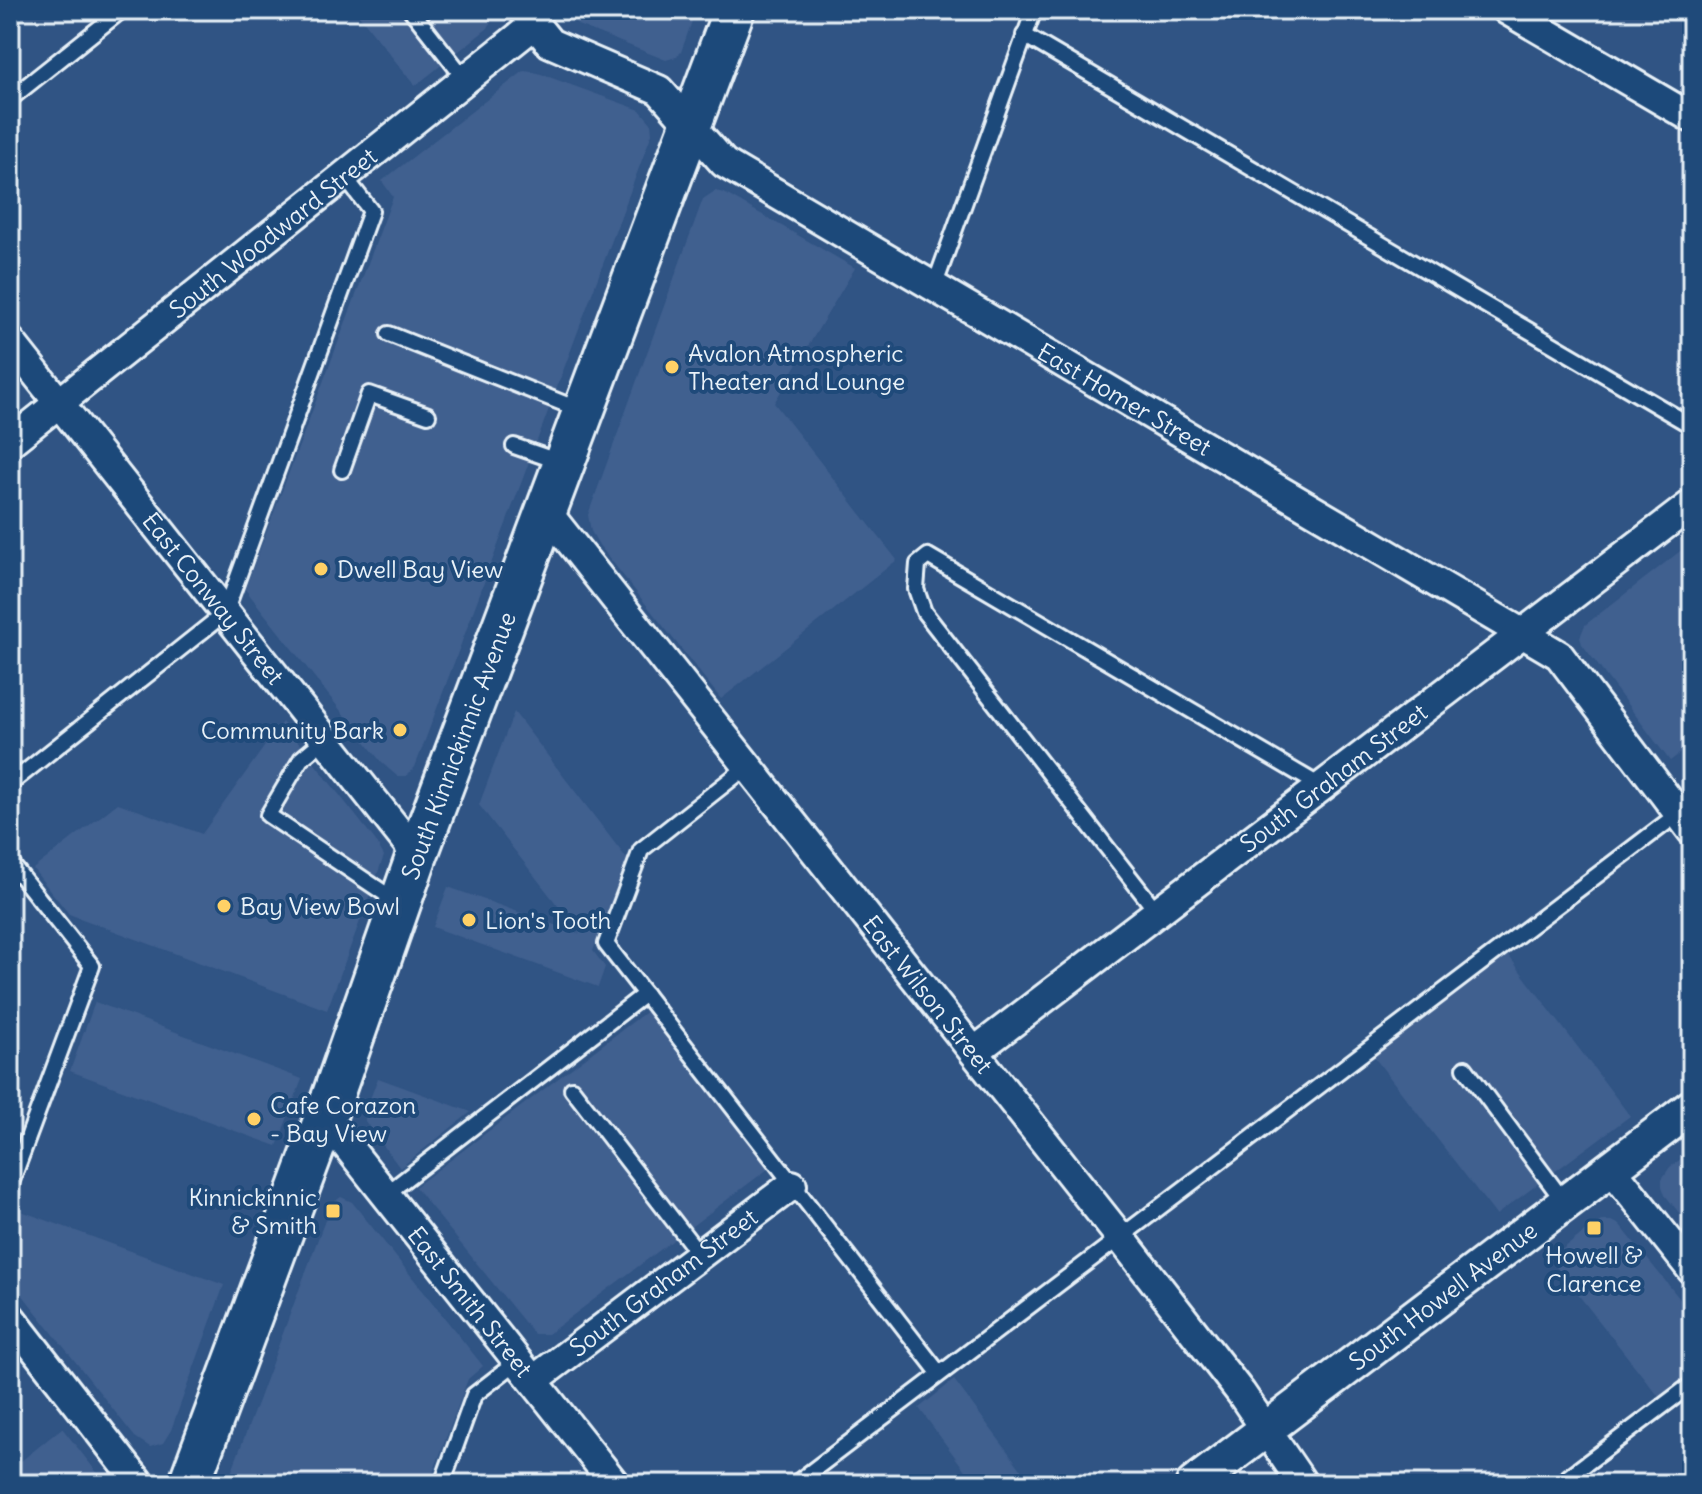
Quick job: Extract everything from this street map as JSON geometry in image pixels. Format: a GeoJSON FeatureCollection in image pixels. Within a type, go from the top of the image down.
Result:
{"type":"FeatureCollection","features":[{"type":"Feature","properties":{"kind":"main road","name":"South Kinnickinnic Avenue"},"geometry":{"type":"LineString","coordinates":[[189,1484],[325,1118],[399,903],[734,10]]}},
{"type":"Feature","properties":{"kind":"street"},"geometry":{"type":"LineString","coordinates":[[1507,10],[1692,118]]}},
{"type":"Feature","properties":{"kind":"street","name":"South Woodward Street"},"geometry":{"type":"LineString","coordinates":[[10,442],[465,79],[529,17]]}},
{"type":"Feature","properties":{"kind":"street","name":"East Homer Street"},"geometry":{"type":"LineString","coordinates":[[529,17],[550,43],[659,90],[724,163],[1559,655],[1685,822]]}},
{"type":"Feature","properties":{"kind":"street","name":"East Conway Street"},"geometry":{"type":"LineString","coordinates":[[10,341],[417,855]]}},
{"type":"Feature","properties":{"kind":"street","name":"South Graham Street"},"geometry":{"type":"LineString","coordinates":[[974,1052],[1692,504]]}},
{"type":"Feature","properties":{"kind":"street","name":"East Wilson Street"},"geometry":{"type":"LineString","coordinates":[[546,511],[1120,1237],[1241,1393],[1303,1484]]}},
{"type":"Feature","properties":{"kind":"street","name":"South Howell Avenue"},"geometry":{"type":"LineString","coordinates":[[1194,1484],[1692,1107]]}},
{"type":"Feature","properties":{"kind":"street","name":"East Smith Street"},"geometry":{"type":"LineString","coordinates":[[325,1118],[615,1484]]}},
{"type":"Feature","properties":{"kind":"street"},"geometry":{"type":"LineString","coordinates":[[1611,1168],[1692,1270]]}},
{"type":"Feature","properties":{"kind":"street","name":"South Graham Street"},"geometry":{"type":"LineString","coordinates":[[526,1370],[700,1255],[792,1185]]}},
{"type":"Feature","properties":{"kind":"street"},"geometry":{"type":"LineString","coordinates":[[10,1317],[140,1484]]}},
{"type":"Feature","properties":{"kind":"lane"},"geometry":{"type":"LineString","coordinates":[[10,99],[122,10]]}},
{"type":"Feature","properties":{"kind":"lane"},"geometry":{"type":"LineString","coordinates":[[411,10],[465,79]]}},
{"type":"Feature","properties":{"kind":"lane"},"geometry":{"type":"LineString","coordinates":[[934,287],[1034,10]]}},
{"type":"Feature","properties":{"kind":"lane"},"geometry":{"type":"LineString","coordinates":[[1024,35],[1692,426]]}},
{"type":"Feature","properties":{"kind":"lane"},"geometry":{"type":"LineString","coordinates":[[10,784],[225,613],[371,211],[344,176]]}},
{"type":"Feature","properties":{"kind":"lane"},"geometry":{"type":"LineString","coordinates":[[389,334],[584,411]]}},
{"type":"Feature","properties":{"kind":"lane"},"geometry":{"type":"LineString","coordinates":[[342,470],[369,394],[428,415]]}},
{"type":"Feature","properties":{"kind":"lane"},"geometry":{"type":"LineString","coordinates":[[514,446],[564,464]]}},
{"type":"Feature","properties":{"kind":"lane"},"geometry":{"type":"LineString","coordinates":[[1157,912],[924,612],[916,589],[918,564],[928,556],[1322,787]]}},
{"type":"Feature","properties":{"kind":"lane"},"geometry":{"type":"LineString","coordinates":[[325,739],[301,759],[268,815],[399,903]]}},
{"type":"Feature","properties":{"kind":"lane"},"geometry":{"type":"LineString","coordinates":[[749,765],[641,850],[606,944],[939,1373]]}},
{"type":"Feature","properties":{"kind":"lane"},"geometry":{"type":"LineString","coordinates":[[795,1484],[1120,1237],[1685,822]]}},
{"type":"Feature","properties":{"kind":"lane"},"geometry":{"type":"LineString","coordinates":[[10,862],[92,966],[10,1186]]}},
{"type":"Feature","properties":{"kind":"lane"},"geometry":{"type":"LineString","coordinates":[[386,1194],[645,994]]}},
{"type":"Feature","properties":{"kind":"lane"},"geometry":{"type":"LineString","coordinates":[[1465,1068],[1565,1203]]}},
{"type":"Feature","properties":{"kind":"lane"},"geometry":{"type":"LineString","coordinates":[[572,1089],[700,1255]]}},
{"type":"Feature","properties":{"kind":"lane"},"geometry":{"type":"LineString","coordinates":[[442,1484],[474,1395],[526,1370]]}},
{"type":"Feature","properties":{"kind":"lane"},"geometry":{"type":"LineString","coordinates":[[1559,1484],[1576,1479],[1692,1384]]}},
{"type":"Feature","properties":{"kind":"shaded area"},"geometry":{"type":"Polygon","coordinates":[[[355,10],[492,10],[494,16],[488,28],[415,86],[355,10]]]}},
{"type":"Feature","properties":{"kind":"shaded area"},"geometry":{"type":"Polygon","coordinates":[[[566,10],[696,10],[681,52],[666,60],[578,25],[566,10]]]}},
{"type":"Feature","properties":{"kind":"shaded area"},"geometry":{"type":"Polygon","coordinates":[[[524,71],[538,73],[640,110],[651,123],[652,133],[415,767],[406,776],[397,776],[382,763],[245,589],[393,197],[382,181],[524,71]]]}},
{"type":"Feature","properties":{"kind":"shaded area"},"geometry":{"type":"Polygon","coordinates":[[[715,191],[724,193],[855,268],[774,403],[897,560],[721,699],[599,545],[591,531],[588,515],[703,199],[715,191]]]}},
{"type":"Feature","properties":{"kind":"shaded area"},"geometry":{"type":"Polygon","coordinates":[[[1692,542],[1692,744],[1670,761],[1582,644],[1580,637],[1585,625],[1692,542]]]}},
{"type":"Feature","properties":{"kind":"shaded area"},"geometry":{"type":"Polygon","coordinates":[[[514,712],[627,859],[593,951],[605,967],[598,987],[433,927],[448,887],[580,934],[479,805],[514,712]]]}},
{"type":"Feature","properties":{"kind":"shaded area"},"geometry":{"type":"Polygon","coordinates":[[[282,722],[375,840],[384,856],[327,1010],[69,914],[33,869],[118,803],[202,834],[282,722]]]}},
{"type":"Feature","properties":{"kind":"shaded area"},"geometry":{"type":"Polygon","coordinates":[[[1508,955],[1630,1116],[1496,1215],[1374,1057],[1508,955]]]}},
{"type":"Feature","properties":{"kind":"shaded area"},"geometry":{"type":"Polygon","coordinates":[[[95,1002],[302,1079],[277,1146],[70,1071],[95,1002]]]}},
{"type":"Feature","properties":{"kind":"shaded area"},"geometry":{"type":"Polygon","coordinates":[[[647,1011],[768,1169],[548,1334],[534,1334],[415,1187],[647,1011]]]}},
{"type":"Feature","properties":{"kind":"shaded area"},"geometry":{"type":"Polygon","coordinates":[[[378,1078],[471,1112],[400,1168],[365,1121],[365,1112],[378,1078]]]}},
{"type":"Feature","properties":{"kind":"shaded area"},"geometry":{"type":"Polygon","coordinates":[[[1692,1151],[1692,1229],[1665,1195],[1662,1179],[1670,1167],[1692,1151]]]}},
{"type":"Feature","properties":{"kind":"shaded area"},"geometry":{"type":"Polygon","coordinates":[[[341,1197],[352,1202],[483,1366],[468,1379],[429,1484],[227,1484],[331,1204],[341,1197]]]}},
{"type":"Feature","properties":{"kind":"shaded area"},"geometry":{"type":"Polygon","coordinates":[[[21,1211],[224,1285],[171,1430],[163,1443],[150,1447],[135,1437],[10,1279],[10,1242],[21,1211]]]}},
{"type":"Feature","properties":{"kind":"shaded area"},"geometry":{"type":"Polygon","coordinates":[[[1603,1221],[1620,1225],[1692,1314],[1692,1373],[1660,1398],[1550,1259],[1596,1223],[1603,1221]]]}},
{"type":"Feature","properties":{"kind":"shaded area"},"geometry":{"type":"Polygon","coordinates":[[[954,1380],[1032,1484],[975,1484],[919,1408],[954,1380]]]}},
{"type":"Feature","properties":{"kind":"shaded area"},"geometry":{"type":"Polygon","coordinates":[[[62,1428],[106,1484],[10,1484],[10,1470],[62,1428]]]}},
{"type":"Feature","properties":{"kind":"place","name":"Avalon Atmospheric Theater and Lounge"},"geometry":{"type":"Point","coordinates":[672,367]}},
{"type":"Feature","properties":{"kind":"place","name":"Dwell Bay View"},"geometry":{"type":"Point","coordinates":[321,569]}},
{"type":"Feature","properties":{"kind":"place","name":"Community Bark"},"geometry":{"type":"Point","coordinates":[400,730]}},
{"type":"Feature","properties":{"kind":"place","name":"Bay View Bowl"},"geometry":{"type":"Point","coordinates":[224,906]}},
{"type":"Feature","properties":{"kind":"place","name":"Lion's Tooth"},"geometry":{"type":"Point","coordinates":[469,920]}},
{"type":"Feature","properties":{"kind":"place","name":"Cafe Corazon - Bay View"},"geometry":{"type":"Point","coordinates":[254,1119]}},
{"type":"Feature","properties":{"kind":"place","name":"Kinnickinnic & Smith"},"geometry":{"type":"Point","coordinates":[333,1211]}},
{"type":"Feature","properties":{"kind":"place","name":"Howell & Clarence"},"geometry":{"type":"Point","coordinates":[1594,1228]}}]}
